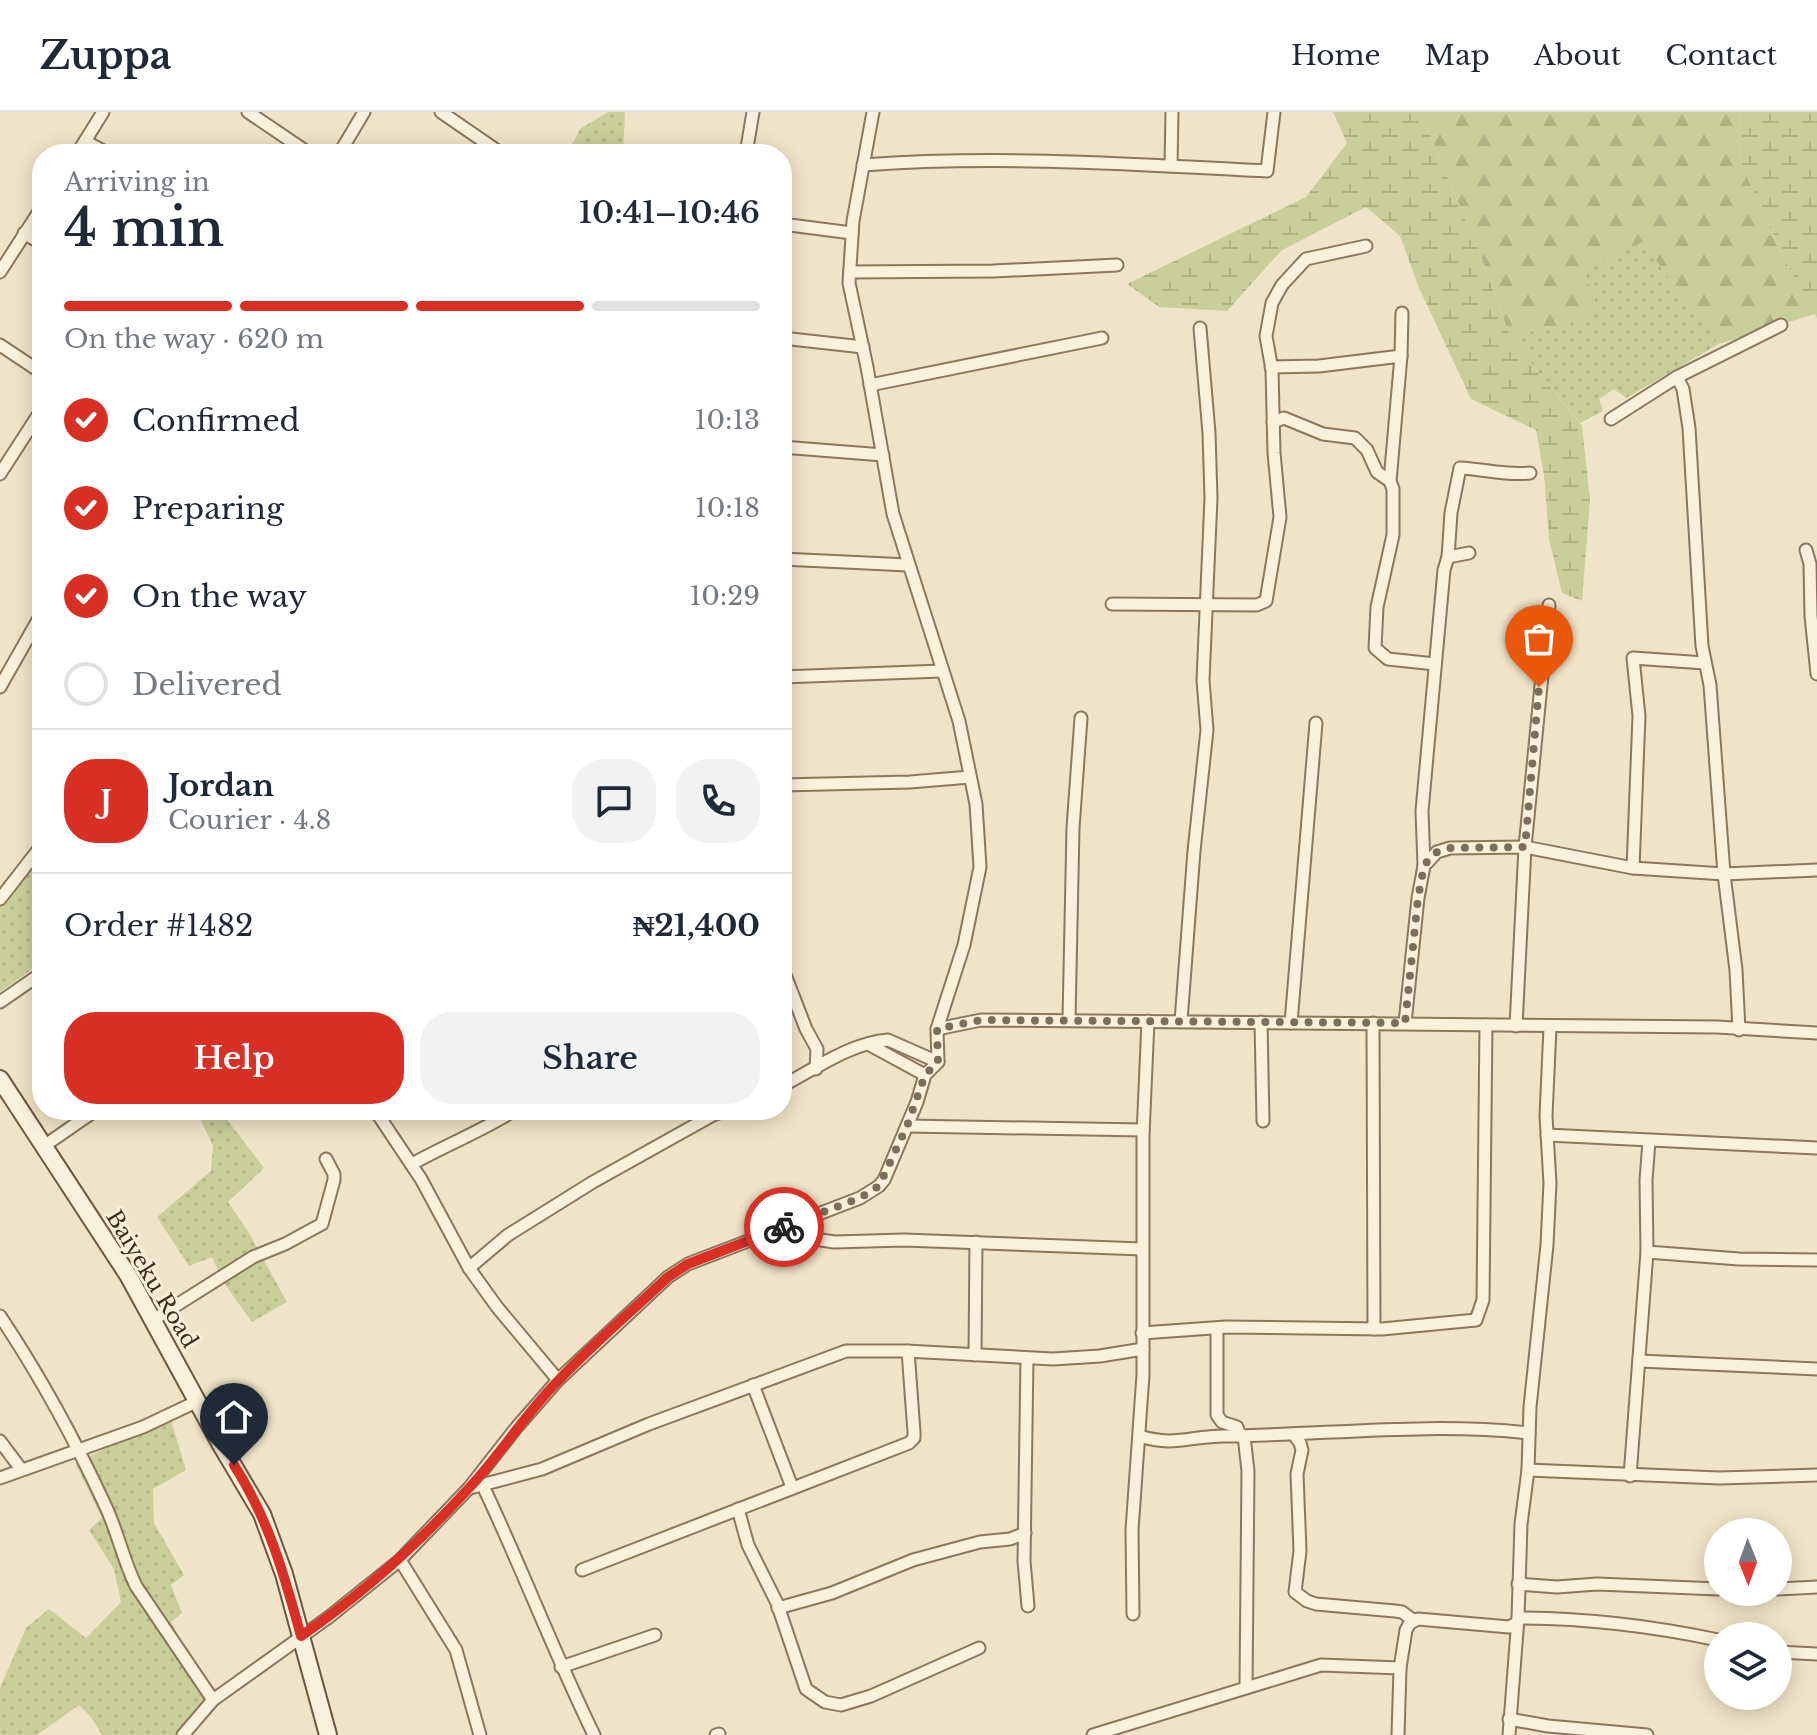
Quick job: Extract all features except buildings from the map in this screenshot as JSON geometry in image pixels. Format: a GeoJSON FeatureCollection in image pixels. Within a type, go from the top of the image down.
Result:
{"type":"FeatureCollection","features":[{"type":"Feature","properties":{"kind":"main road","name":"Baiyeku Road"},"geometry":{"type":"LineString","coordinates":[[0,1079],[128,1275],[266,1524],[275,1544],[328,1735]]}},
{"type":"Feature","properties":{"kind":"street"},"geometry":{"type":"LineString","coordinates":[[83,144],[103,112]]}},
{"type":"Feature","properties":{"kind":"street"},"geometry":{"type":"LineString","coordinates":[[248,112],[295,144]]}},
{"type":"Feature","properties":{"kind":"street"},"geometry":{"type":"LineString","coordinates":[[345,144],[364,112]]}},
{"type":"Feature","properties":{"kind":"street"},"geometry":{"type":"LineString","coordinates":[[441,112],[487,144]]}},
{"type":"Feature","properties":{"kind":"street"},"geometry":{"type":"LineString","coordinates":[[748,144],[753,112]]}},
{"type":"Feature","properties":{"kind":"street"},"geometry":{"type":"LineString","coordinates":[[183,1735],[213,1700],[373,1584],[400,1560],[469,1488],[558,1380],[668,1277],[688,1264],[860,1198],[879,1186],[907,1126],[925,1075],[938,1062],[937,1029],[964,945],[980,867],[976,804],[959,721],[893,514],[849,283],[852,233],[873,112]]}},
{"type":"Feature","properties":{"kind":"street"},"geometry":{"type":"LineString","coordinates":[[1171,166],[1172,112]]}},
{"type":"Feature","properties":{"kind":"street"},"geometry":{"type":"LineString","coordinates":[[863,165],[930,160],[1267,171],[1274,112]]}},
{"type":"Feature","properties":{"kind":"street"},"geometry":{"type":"LineString","coordinates":[[85,141],[91,144]]}},
{"type":"Feature","properties":{"kind":"street"},"geometry":{"type":"LineString","coordinates":[[0,272],[32,221]]}},
{"type":"Feature","properties":{"kind":"street"},"geometry":{"type":"LineString","coordinates":[[792,225],[852,233]]}},
{"type":"Feature","properties":{"kind":"street"},"geometry":{"type":"LineString","coordinates":[[24,233],[32,238]]}},
{"type":"Feature","properties":{"kind":"street"},"geometry":{"type":"LineString","coordinates":[[1112,604],[1257,605],[1266,601],[1280,517],[1271,367],[1266,336],[1272,303],[1282,285],[1306,259],[1366,246]]}},
{"type":"Feature","properties":{"kind":"street"},"geometry":{"type":"LineString","coordinates":[[850,272],[993,271],[1117,265]]}},
{"type":"Feature","properties":{"kind":"street"},"geometry":{"type":"LineString","coordinates":[[1402,313],[1390,481],[1393,489],[1393,535],[1377,607],[1375,648],[1388,659],[1435,664]]}},
{"type":"Feature","properties":{"kind":"street"},"geometry":{"type":"LineString","coordinates":[[1611,419],[1677,377],[1781,325]]}},
{"type":"Feature","properties":{"kind":"street"},"geometry":{"type":"LineString","coordinates":[[1181,1021],[1207,730],[1203,680],[1211,498],[1200,328]]}},
{"type":"Feature","properties":{"kind":"street"},"geometry":{"type":"LineString","coordinates":[[870,385],[1102,338]]}},
{"type":"Feature","properties":{"kind":"street"},"geometry":{"type":"LineString","coordinates":[[792,339],[863,347]]}},
{"type":"Feature","properties":{"kind":"street"},"geometry":{"type":"LineString","coordinates":[[0,345],[32,366]]}},
{"type":"Feature","properties":{"kind":"street"},"geometry":{"type":"LineString","coordinates":[[1271,367],[1319,366],[1401,356]]}},
{"type":"Feature","properties":{"kind":"street"},"geometry":{"type":"LineString","coordinates":[[1677,377],[1683,389],[1689,428],[1705,663],[1736,970],[1739,1030]]}},
{"type":"Feature","properties":{"kind":"street"},"geometry":{"type":"LineString","coordinates":[[1273,422],[1284,418],[1323,434],[1355,438],[1367,450],[1377,472],[1390,481]]}},
{"type":"Feature","properties":{"kind":"street"},"geometry":{"type":"LineString","coordinates":[[0,474],[32,424]]}},
{"type":"Feature","properties":{"kind":"street"},"geometry":{"type":"LineString","coordinates":[[792,448],[883,455]]}},
{"type":"Feature","properties":{"kind":"street"},"geometry":{"type":"LineString","coordinates":[[1405,1023],[1424,866],[1422,811],[1444,570],[1460,468],[1519,475],[1530,473]]}},
{"type":"Feature","properties":{"kind":"street"},"geometry":{"type":"LineString","coordinates":[[1806,550],[1810,564],[1817,674]]}},
{"type":"Feature","properties":{"kind":"street"},"geometry":{"type":"LineString","coordinates":[[1448,557],[1469,553]]}},
{"type":"Feature","properties":{"kind":"street"},"geometry":{"type":"LineString","coordinates":[[792,559],[908,565]]}},
{"type":"Feature","properties":{"kind":"street"},"geometry":{"type":"LineString","coordinates":[[1516,1026],[1525,847],[1549,605]]}},
{"type":"Feature","properties":{"kind":"street"},"geometry":{"type":"LineString","coordinates":[[0,687],[32,631]]}},
{"type":"Feature","properties":{"kind":"street"},"geometry":{"type":"LineString","coordinates":[[1633,868],[1639,716],[1633,658],[1705,663]]}},
{"type":"Feature","properties":{"kind":"street"},"geometry":{"type":"LineString","coordinates":[[792,677],[942,671]]}},
{"type":"Feature","properties":{"kind":"street"},"geometry":{"type":"LineString","coordinates":[[1069,1020],[1073,828],[1081,718]]}},
{"type":"Feature","properties":{"kind":"street"},"geometry":{"type":"LineString","coordinates":[[1291,1023],[1316,723]]}},
{"type":"Feature","properties":{"kind":"street"},"geometry":{"type":"LineString","coordinates":[[792,785],[970,777]]}},
{"type":"Feature","properties":{"kind":"street"},"geometry":{"type":"LineString","coordinates":[[1424,866],[1437,852],[1450,848],[1525,847],[1633,868],[1724,874],[1817,870]]}},
{"type":"Feature","properties":{"kind":"street"},"geometry":{"type":"LineString","coordinates":[[0,899],[32,858]]}},
{"type":"Feature","properties":{"kind":"street"},"geometry":{"type":"LineString","coordinates":[[0,1002],[32,980]]}},
{"type":"Feature","properties":{"kind":"street"},"geometry":{"type":"LineString","coordinates":[[792,993],[817,1049],[816,1069]]}},
{"type":"Feature","properties":{"kind":"street"},"geometry":{"type":"LineString","coordinates":[[937,1029],[981,1020],[1069,1020],[1717,1027],[1817,1033]]}},
{"type":"Feature","properties":{"kind":"street"},"geometry":{"type":"LineString","coordinates":[[1133,1614],[1132,1530],[1143,1349],[1143,1130],[1148,1021]]}},
{"type":"Feature","properties":{"kind":"street"},"geometry":{"type":"LineString","coordinates":[[1261,1022],[1263,1121]]}},
{"type":"Feature","properties":{"kind":"street"},"geometry":{"type":"LineString","coordinates":[[1373,1023],[1374,1329]]}},
{"type":"Feature","properties":{"kind":"street"},"geometry":{"type":"LineString","coordinates":[[1142,1333],[1217,1328],[1374,1329],[1476,1320],[1483,1300],[1486,1025]]}},
{"type":"Feature","properties":{"kind":"street"},"geometry":{"type":"LineString","coordinates":[[1509,1735],[1535,1335],[1547,1245],[1550,1027]]}},
{"type":"Feature","properties":{"kind":"street"},"geometry":{"type":"LineString","coordinates":[[792,1081],[835,1058],[868,1044],[888,1040],[938,1062]]}},
{"type":"Feature","properties":{"kind":"street"},"geometry":{"type":"LineString","coordinates":[[868,1044],[925,1075]]}},
{"type":"Feature","properties":{"kind":"street"},"geometry":{"type":"LineString","coordinates":[[817,1049],[835,1058]]}},
{"type":"Feature","properties":{"kind":"street"},"geometry":{"type":"LineString","coordinates":[[44,1146],[82,1120]]}},
{"type":"Feature","properties":{"kind":"street"},"geometry":{"type":"LineString","coordinates":[[382,1120],[412,1164],[469,1268],[558,1380]]}},
{"type":"Feature","properties":{"kind":"street"},"geometry":{"type":"LineString","coordinates":[[412,1164],[499,1120]]}},
{"type":"Feature","properties":{"kind":"street"},"geometry":{"type":"LineString","coordinates":[[469,1268],[508,1235],[593,1182],[704,1120]]}},
{"type":"Feature","properties":{"kind":"street"},"geometry":{"type":"LineString","coordinates":[[907,1126],[1143,1130]]}},
{"type":"Feature","properties":{"kind":"street"},"geometry":{"type":"LineString","coordinates":[[1547,1135],[1817,1148]]}},
{"type":"Feature","properties":{"kind":"street"},"geometry":{"type":"LineString","coordinates":[[1630,1476],[1647,1252],[1649,1141]]}},
{"type":"Feature","properties":{"kind":"street"},"geometry":{"type":"LineString","coordinates":[[153,1320],[253,1257],[322,1224],[334,1180],[326,1159]]}},
{"type":"Feature","properties":{"kind":"street"},"geometry":{"type":"LineString","coordinates":[[795,1223],[815,1239],[834,1242],[976,1242],[1142,1249]]}},
{"type":"Feature","properties":{"kind":"street"},"geometry":{"type":"LineString","coordinates":[[975,1355],[976,1242]]}},
{"type":"Feature","properties":{"kind":"street"},"geometry":{"type":"LineString","coordinates":[[1647,1252],[1739,1259],[1817,1260]]}},
{"type":"Feature","properties":{"kind":"street"},"geometry":{"type":"LineString","coordinates":[[0,1316],[78,1450],[113,1522],[127,1569],[136,1586],[213,1700]]}},
{"type":"Feature","properties":{"kind":"street"},"geometry":{"type":"LineString","coordinates":[[1217,1328],[1217,1415],[1222,1422],[1237,1427],[1242,1436],[1248,1471],[1246,1687]]}},
{"type":"Feature","properties":{"kind":"street"},"geometry":{"type":"LineString","coordinates":[[469,1488],[542,1469],[649,1424],[846,1351],[1027,1358],[1100,1356],[1143,1349]]}},
{"type":"Feature","properties":{"kind":"street"},"geometry":{"type":"LineString","coordinates":[[582,1570],[909,1443],[914,1438],[908,1351]]}},
{"type":"Feature","properties":{"kind":"street"},"geometry":{"type":"LineString","coordinates":[[1027,1358],[1024,1550],[1028,1606]]}},
{"type":"Feature","properties":{"kind":"street"},"geometry":{"type":"LineString","coordinates":[[1639,1361],[1817,1369]]}},
{"type":"Feature","properties":{"kind":"street"},"geometry":{"type":"LineString","coordinates":[[753,1385],[792,1487]]}},
{"type":"Feature","properties":{"kind":"street"},"geometry":{"type":"LineString","coordinates":[[0,1478],[143,1427],[198,1401]]}},
{"type":"Feature","properties":{"kind":"street"},"geometry":{"type":"LineString","coordinates":[[1139,1436],[1173,1442],[1216,1436],[1295,1436],[1410,1429],[1529,1433]]}},
{"type":"Feature","properties":{"kind":"street"},"geometry":{"type":"LineString","coordinates":[[1295,1436],[1302,1450],[1297,1474],[1300,1551],[1295,1592],[1307,1601],[1402,1612],[1413,1620],[1515,1625],[1560,1618],[1645,1626],[1704,1637]]}},
{"type":"Feature","properties":{"kind":"street"},"geometry":{"type":"LineString","coordinates":[[0,1441],[21,1469]]}},
{"type":"Feature","properties":{"kind":"street"},"geometry":{"type":"LineString","coordinates":[[486,1468],[500,1482]]}},
{"type":"Feature","properties":{"kind":"street"},"geometry":{"type":"LineString","coordinates":[[1528,1470],[1719,1478],[1817,1475]]}},
{"type":"Feature","properties":{"kind":"street"},"geometry":{"type":"LineString","coordinates":[[483,1486],[513,1548],[561,1667],[594,1735]]}},
{"type":"Feature","properties":{"kind":"street"},"geometry":{"type":"LineString","coordinates":[[738,1509],[748,1545],[778,1608],[806,1689],[833,1705],[871,1696],[979,1648]]}},
{"type":"Feature","properties":{"kind":"street"},"geometry":{"type":"LineString","coordinates":[[778,1608],[832,1593],[913,1560],[1025,1533]]}},
{"type":"Feature","properties":{"kind":"street"},"geometry":{"type":"LineString","coordinates":[[1010,1539],[1024,1550]]}},
{"type":"Feature","properties":{"kind":"street"},"geometry":{"type":"LineString","coordinates":[[400,1560],[456,1650],[480,1735]]}},
{"type":"Feature","properties":{"kind":"street"},"geometry":{"type":"LineString","coordinates":[[1518,1584],[1704,1588]]}},
{"type":"Feature","properties":{"kind":"street"},"geometry":{"type":"LineString","coordinates":[[1792,1588],[1817,1587]]}},
{"type":"Feature","properties":{"kind":"street"},"geometry":{"type":"LineString","coordinates":[[1398,1735],[1400,1668],[1406,1630],[1413,1620]]}},
{"type":"Feature","properties":{"kind":"street"},"geometry":{"type":"LineString","coordinates":[[561,1667],[655,1635]]}},
{"type":"Feature","properties":{"kind":"street"},"geometry":{"type":"LineString","coordinates":[[1792,1653],[1817,1654]]}},
{"type":"Feature","properties":{"kind":"street"},"geometry":{"type":"LineString","coordinates":[[1093,1735],[1321,1665],[1400,1668]]}},
{"type":"Feature","properties":{"kind":"street"},"geometry":{"type":"LineString","coordinates":[[1509,1719],[1548,1726],[1647,1735]]}},
{"type":"Feature","properties":{"kind":"green space"},"geometry":{"type":"Polygon","coordinates":[[[608,112],[625,112],[623,144],[572,144],[580,129],[608,112]]]}},
{"type":"Feature","properties":{"kind":"green space"},"geometry":{"type":"Polygon","coordinates":[[[1333,112],[1420,112],[1482,259],[1510,337],[1582,426],[1590,501],[1582,601],[1562,593],[1549,539],[1544,475],[1536,430],[1471,399],[1419,288],[1400,236],[1366,207],[1282,250],[1227,311],[1159,307],[1127,284],[1306,197],[1347,143],[1333,112]]]}},
{"type":"Feature","properties":{"kind":"green space"},"geometry":{"type":"Polygon","coordinates":[[[1420,112],[1739,112],[1741,164],[1785,260],[1815,314],[1719,344],[1642,242],[1584,271],[1600,314],[1510,337],[1482,259],[1420,112]]]}},
{"type":"Feature","properties":{"kind":"green space"},"geometry":{"type":"Polygon","coordinates":[[[1739,112],[1817,112],[1817,318],[1785,260],[1741,164],[1739,112]]]}},
{"type":"Feature","properties":{"kind":"green space"},"geometry":{"type":"Polygon","coordinates":[[[1642,242],[1719,344],[1626,398],[1614,389],[1599,399],[1603,411],[1580,423],[1510,337],[1599,314],[1584,271],[1642,242]]]}},
{"type":"Feature","properties":{"kind":"green space"},"geometry":{"type":"Polygon","coordinates":[[[32,859],[32,969],[0,992],[0,905],[32,859]]]}},
{"type":"Feature","properties":{"kind":"green space"},"geometry":{"type":"Polygon","coordinates":[[[201,1120],[228,1120],[264,1168],[228,1202],[287,1302],[252,1322],[224,1283],[212,1257],[189,1266],[157,1217],[211,1171],[213,1146],[201,1120]]]}},
{"type":"Feature","properties":{"kind":"green space"},"geometry":{"type":"Polygon","coordinates":[[[170,1417],[186,1470],[153,1489],[154,1523],[184,1575],[171,1585],[182,1613],[171,1622],[213,1702],[175,1735],[102,1735],[79,1705],[37,1735],[0,1735],[0,1688],[26,1628],[49,1609],[86,1638],[121,1602],[114,1569],[89,1530],[102,1518],[75,1463],[170,1417]]]}},
{"type":"Feature","properties":{"kind":"way so far"},"geometry":{"type":"LineString","coordinates":[[784,1227],[860,1198],[884,1180],[925,1075],[938,1062],[937,1029],[981,1020],[1405,1023],[1424,866],[1437,852],[1450,848],[1525,847],[1539,687]]}},
{"type":"Feature","properties":{"kind":"route"},"geometry":{"type":"LineString","coordinates":[[234,1465],[275,1544],[301,1636],[373,1584],[400,1560],[469,1488],[558,1380],[668,1277],[688,1264],[784,1227]]}}]}
